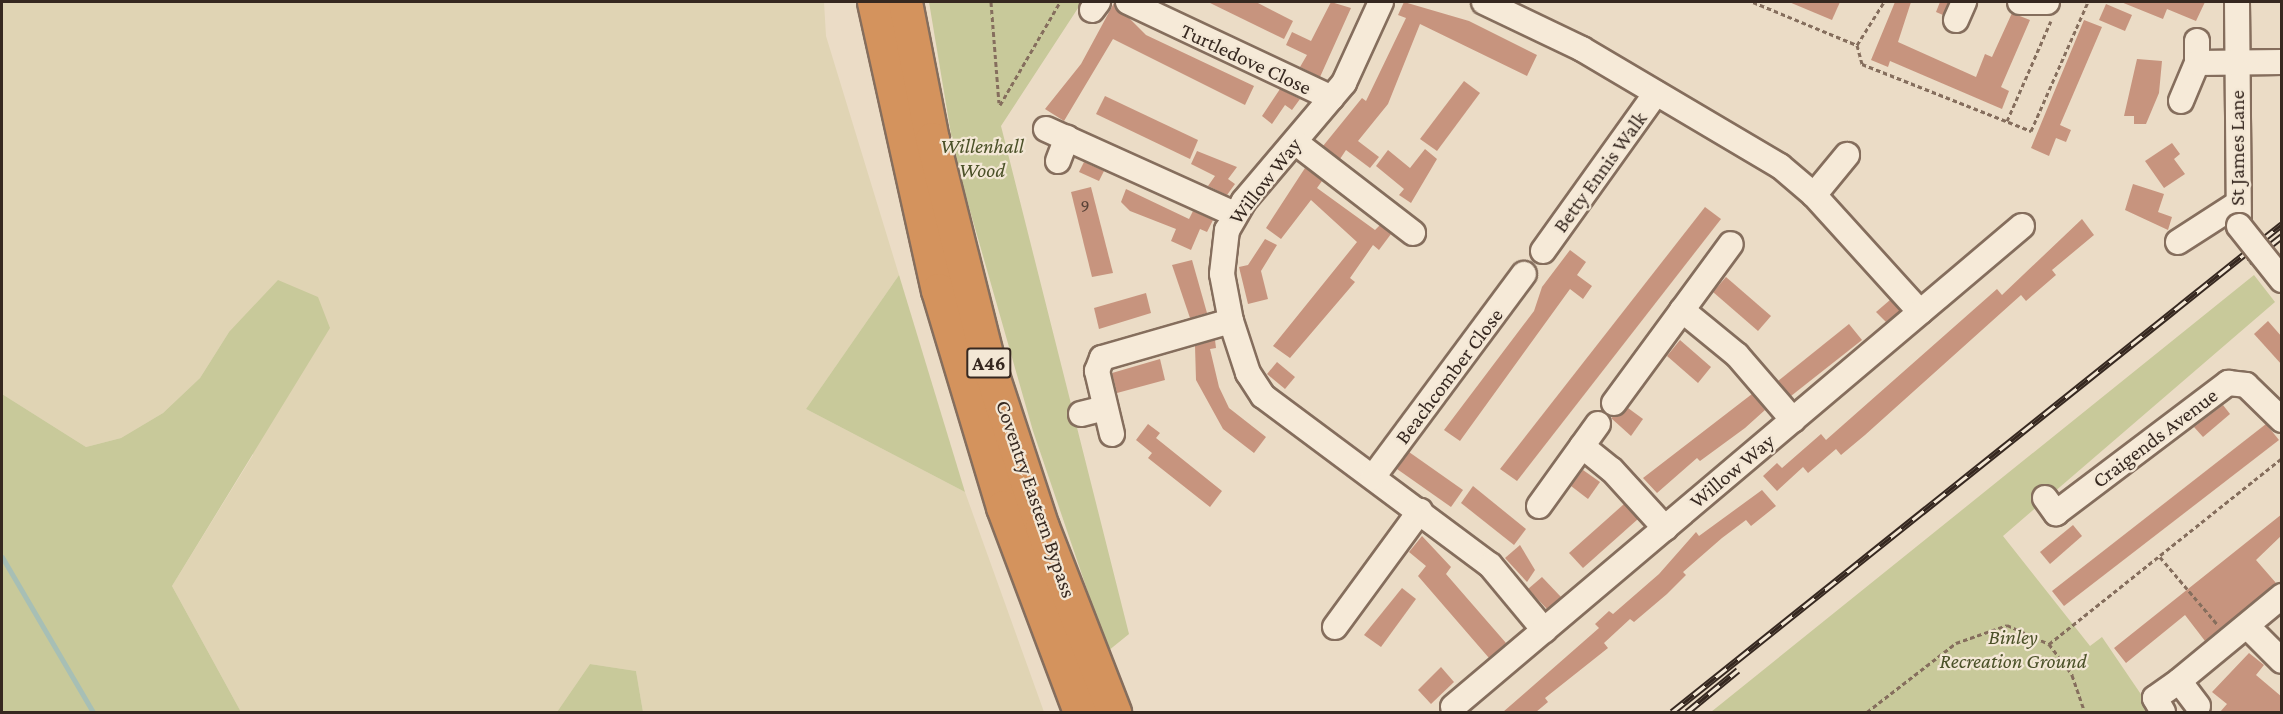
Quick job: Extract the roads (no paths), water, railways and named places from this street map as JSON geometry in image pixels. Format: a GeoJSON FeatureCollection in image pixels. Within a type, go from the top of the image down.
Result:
{"type":"FeatureCollection","features":[{"type":"Feature","properties":{"kind":"highway","name":"Coventry Eastern Bypass"},"geometry":{"type":"LineString","coordinates":[[874,2],[938,290],[1003,507],[1080,712]]}},
{"type":"Feature","properties":{"kind":"highway","name":"Coventry Eastern Bypass"},"geometry":{"type":"LineString","coordinates":[[904,2],[932,139],[989,366],[1042,527],[1114,712]]}},
{"type":"Feature","properties":{"kind":"street","name":"Turtledove Close"},"geometry":{"type":"LineString","coordinates":[[1128,2],[1332,98]]}},
{"type":"Feature","properties":{"kind":"street","name":"Willow Way"},"geometry":{"type":"LineString","coordinates":[[1381,2],[1357,62],[1332,98],[1234,214],[1222,256],[1231,321],[1248,373],[1263,396],[1490,565],[1544,630]]}},
{"type":"Feature","properties":{"kind":"street"},"geometry":{"type":"LineString","coordinates":[[2020,2],[2051,7]]}},
{"type":"Feature","properties":{"kind":"street","name":"St James Lane"},"geometry":{"type":"LineString","coordinates":[[2237,2],[2238,215],[2282,280]]}},
{"type":"Feature","properties":{"kind":"street"},"geometry":{"type":"LineString","coordinates":[[1495,4],[1656,93],[1780,166],[1814,195],[1920,312]]}},
{"type":"Feature","properties":{"kind":"street"},"geometry":{"type":"LineString","coordinates":[[2181,101],[2197,52],[2237,62],[2282,62]]}},
{"type":"Feature","properties":{"kind":"street","name":"Betty Ennis Walk"},"geometry":{"type":"LineString","coordinates":[[1543,251],[1656,93]]}},
{"type":"Feature","properties":{"kind":"street"},"geometry":{"type":"LineString","coordinates":[[1058,161],[1056,133],[1234,214]]}},
{"type":"Feature","properties":{"kind":"street"},"geometry":{"type":"LineString","coordinates":[[1295,142],[1413,232]]}},
{"type":"Feature","properties":{"kind":"street"},"geometry":{"type":"LineString","coordinates":[[1814,195],[1847,155]]}},
{"type":"Feature","properties":{"kind":"street"},"geometry":{"type":"LineString","coordinates":[[2178,242],[2238,215]]}},
{"type":"Feature","properties":{"kind":"street","name":"Willow Way"},"geometry":{"type":"LineString","coordinates":[[1453,707],[2022,226]]}},
{"type":"Feature","properties":{"kind":"street"},"geometry":{"type":"LineString","coordinates":[[1614,403],[1731,244]]}},
{"type":"Feature","properties":{"kind":"street","name":"Beachcomber Close"},"geometry":{"type":"LineString","coordinates":[[1373,477],[1524,274]]}},
{"type":"Feature","properties":{"kind":"street"},"geometry":{"type":"LineString","coordinates":[[1682,310],[1737,355],[1793,420]]}},
{"type":"Feature","properties":{"kind":"street"},"geometry":{"type":"LineString","coordinates":[[1112,434],[1096,371],[1106,354],[1231,321]]}},
{"type":"Feature","properties":{"kind":"street","name":"Craigends Avenue"},"geometry":{"type":"LineString","coordinates":[[2047,512],[2228,383],[2246,385],[2282,420]]}},
{"type":"Feature","properties":{"kind":"street"},"geometry":{"type":"LineString","coordinates":[[1081,414],[1105,408]]}},
{"type":"Feature","properties":{"kind":"street"},"geometry":{"type":"LineString","coordinates":[[1539,506],[1598,424]]}},
{"type":"Feature","properties":{"kind":"street"},"geometry":{"type":"LineString","coordinates":[[1582,446],[1612,470],[1665,528]]}},
{"type":"Feature","properties":{"kind":"street"},"geometry":{"type":"LineString","coordinates":[[1335,627],[1420,511]]}},
{"type":"Feature","properties":{"kind":"street"},"geometry":{"type":"LineString","coordinates":[[2163,712],[2155,698],[2282,596]]}},
{"type":"Feature","properties":{"kind":"street"},"geometry":{"type":"LineString","coordinates":[[2238,632],[2282,661]]}},
{"type":"Feature","properties":{"kind":"street"},"geometry":{"type":"LineString","coordinates":[[2179,681],[2198,706]]}},
{"type":"Feature","properties":{"kind":"waterway"},"geometry":{"type":"LineString","coordinates":[[2,557],[93,712]]}},
{"type":"Feature","properties":{"kind":"railway"},"geometry":{"type":"LineString","coordinates":[[1672,712],[2282,224]]}},
{"type":"Feature","properties":{"kind":"railway"},"geometry":{"type":"LineString","coordinates":[[2249,262],[2282,236]]}},
{"type":"Feature","properties":{"kind":"railway"},"geometry":{"type":"LineString","coordinates":[[1687,712],[1738,670]]}},
{"type":"Feature","properties":{"kind":"park label","name":"Willenhall Wood"},"geometry":{"type":"Point","coordinates":[982,158]}},
{"type":"Feature","properties":{"kind":"park label","name":"Binley Recreation Ground"},"geometry":{"type":"Point","coordinates":[2013,649]}}]}
